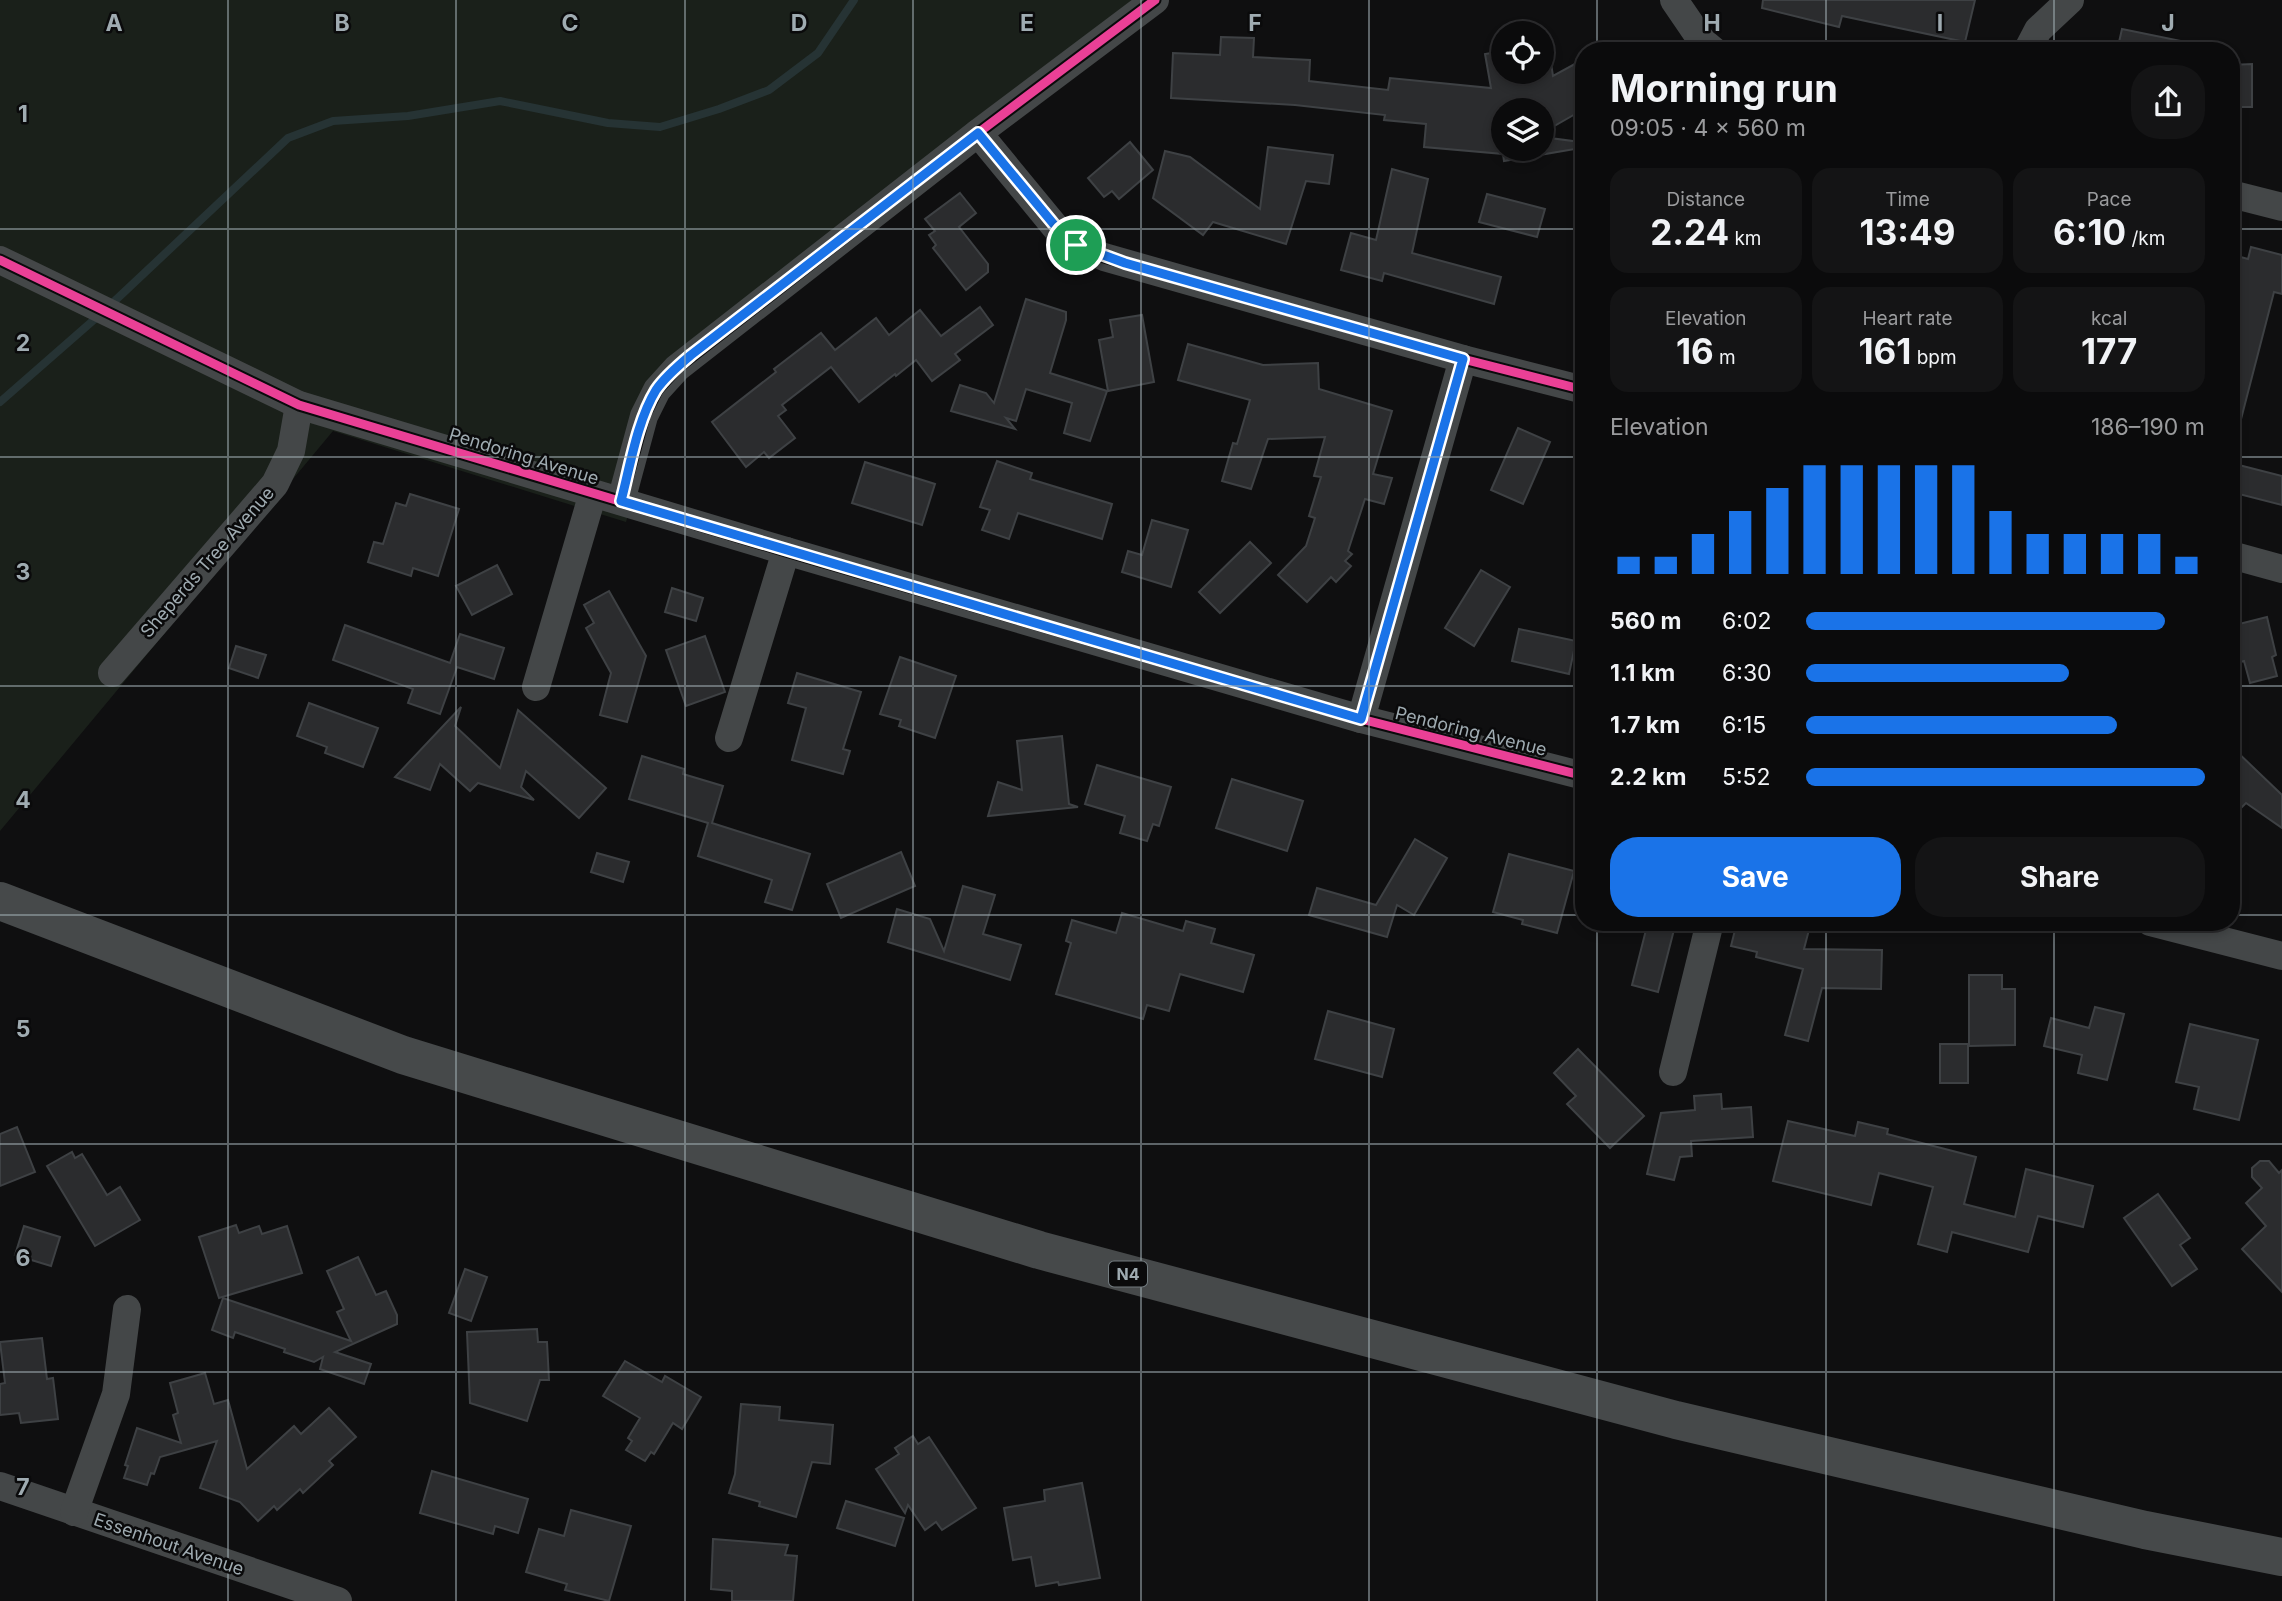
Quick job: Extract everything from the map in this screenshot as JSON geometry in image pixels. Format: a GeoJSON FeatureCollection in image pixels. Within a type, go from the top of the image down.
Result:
{"type":"FeatureCollection","features":[{"type":"Feature","properties":{"kind":"highway","name":"N4"},"geometry":{"type":"LineString","coordinates":[[0,901],[403,1055],[1039,1250],[1676,1420],[2145,1530],[2282,1557]]}},
{"type":"Feature","properties":{"kind":"street"},"geometry":{"type":"LineString","coordinates":[[621,501],[644,416],[657,390],[677,368],[978,133],[1155,0]]}},
{"type":"Feature","properties":{"kind":"street"},"geometry":{"type":"LineString","coordinates":[[1674,0],[1703,42]]}},
{"type":"Feature","properties":{"kind":"street"},"geometry":{"type":"LineString","coordinates":[[2032,42],[2038,30],[2070,0]]}},
{"type":"Feature","properties":{"kind":"street"},"geometry":{"type":"LineString","coordinates":[[978,133],[1055,226],[1076,245],[1125,263],[1463,359],[1575,388]]}},
{"type":"Feature","properties":{"kind":"street"},"geometry":{"type":"LineString","coordinates":[[2240,196],[2282,207]]}},
{"type":"Feature","properties":{"kind":"street","name":"Pendoring Avenue"},"geometry":{"type":"LineString","coordinates":[[0,260],[299,405],[1361,719],[1575,774]]}},
{"type":"Feature","properties":{"kind":"street"},"geometry":{"type":"LineString","coordinates":[[1361,719],[1463,359]]}},
{"type":"Feature","properties":{"kind":"street","name":"Sheperds Tree Avenue"},"geometry":{"type":"LineString","coordinates":[[112,673],[275,484],[291,451],[299,405]]}},
{"type":"Feature","properties":{"kind":"street"},"geometry":{"type":"LineString","coordinates":[[536,687],[593,493]]}},
{"type":"Feature","properties":{"kind":"street"},"geometry":{"type":"LineString","coordinates":[[729,738],[786,551]]}},
{"type":"Feature","properties":{"kind":"street"},"geometry":{"type":"LineString","coordinates":[[2240,557],[2282,569]]}},
{"type":"Feature","properties":{"kind":"street"},"geometry":{"type":"LineString","coordinates":[[1673,1072],[1708,931]]}},
{"type":"Feature","properties":{"kind":"street"},"geometry":{"type":"LineString","coordinates":[[2185,931],[2282,956]]}},
{"type":"Feature","properties":{"kind":"street"},"geometry":{"type":"LineString","coordinates":[[74,1512],[116,1394],[127,1310]]}},
{"type":"Feature","properties":{"kind":"street","name":"Essenhout Avenue"},"geometry":{"type":"LineString","coordinates":[[0,1486],[338,1601]]}},
{"type":"Feature","properties":{"kind":"shaded area"},"geometry":{"type":"Polygon","coordinates":[[[0,0],[1165,0],[669,381],[626,522],[333,431],[0,831],[0,0]]]}},
{"type":"Feature","properties":{"kind":"building"},"geometry":{"type":"Polygon","coordinates":[[[1763,0],[1975,0],[1965,42],[1842,16],[1839,27],[1762,8],[1763,0]]]}},
{"type":"Feature","properties":{"kind":"building"},"geometry":{"type":"Polygon","coordinates":[[[2122,29],[2181,41],[2181,42],[2119,42],[2122,29]]]}},
{"type":"Feature","properties":{"kind":"building"},"geometry":{"type":"Polygon","coordinates":[[[1221,37],[1254,38],[1253,57],[1310,60],[1309,81],[1388,90],[1390,78],[1491,88],[1485,54],[1491,53],[1491,84],[1554,84],[1554,75],[1575,64],[1575,114],[1554,126],[1554,98],[1491,98],[1491,153],[1424,147],[1426,124],[1384,120],[1385,115],[1295,105],[1171,98],[1173,53],[1220,55],[1221,37]]]}},
{"type":"Feature","properties":{"kind":"building"},"geometry":{"type":"Polygon","coordinates":[[[2252,64],[2252,107],[2240,107],[2240,65],[2252,64]]]}},
{"type":"Feature","properties":{"kind":"building"},"geometry":{"type":"Polygon","coordinates":[[[1554,139],[1575,141],[1575,149],[1554,153],[1554,139]]]}},
{"type":"Feature","properties":{"kind":"building"},"geometry":{"type":"Polygon","coordinates":[[[1130,142],[1153,170],[1119,199],[1112,191],[1104,197],[1088,178],[1130,142]]]}},
{"type":"Feature","properties":{"kind":"building"},"geometry":{"type":"Polygon","coordinates":[[[1268,147],[1333,155],[1329,184],[1306,181],[1286,244],[1213,222],[1203,235],[1153,198],[1165,151],[1190,157],[1260,209],[1268,147]]]}},
{"type":"Feature","properties":{"kind":"building"},"geometry":{"type":"Polygon","coordinates":[[[1392,169],[1428,179],[1412,253],[1501,277],[1494,304],[1384,273],[1382,281],[1341,270],[1351,233],[1376,240],[1392,169]]]}},
{"type":"Feature","properties":{"kind":"building"},"geometry":{"type":"Polygon","coordinates":[[[960,193],[976,213],[959,227],[988,264],[988,272],[966,290],[933,248],[936,245],[929,235],[935,231],[925,219],[960,193]]]}},
{"type":"Feature","properties":{"kind":"building"},"geometry":{"type":"Polygon","coordinates":[[[1487,194],[1545,209],[1537,237],[1479,222],[1487,194]]]}},
{"type":"Feature","properties":{"kind":"building"},"geometry":{"type":"Polygon","coordinates":[[[2251,247],[2282,255],[2282,294],[2274,292],[2240,423],[2240,257],[2248,259],[2251,247]]]}},
{"type":"Feature","properties":{"kind":"building"},"geometry":{"type":"Polygon","coordinates":[[[1026,299],[1066,312],[1050,373],[1107,391],[1090,441],[1064,433],[1072,403],[1026,389],[1016,421],[1006,418],[1015,429],[951,411],[960,385],[986,393],[994,403],[1026,299]]]}},
{"type":"Feature","properties":{"kind":"building"},"geometry":{"type":"Polygon","coordinates":[[[980,307],[993,325],[955,354],[960,360],[932,381],[916,360],[859,402],[831,367],[782,405],[786,410],[778,416],[795,438],[769,458],[764,452],[746,467],[712,422],[821,333],[835,350],[876,318],[889,335],[920,310],[941,336],[980,307]]]}},
{"type":"Feature","properties":{"kind":"building"},"geometry":{"type":"Polygon","coordinates":[[[1142,315],[1154,382],[1108,391],[1099,340],[1113,337],[1110,320],[1142,315]]]}},
{"type":"Feature","properties":{"kind":"building"},"geometry":{"type":"Polygon","coordinates":[[[1188,344],[1263,365],[1318,363],[1319,389],[1392,411],[1373,474],[1392,478],[1384,504],[1365,499],[1348,551],[1352,554],[1345,561],[1351,566],[1336,582],[1331,577],[1307,602],[1278,575],[1306,546],[1315,518],[1309,516],[1321,477],[1314,476],[1325,437],[1268,439],[1251,489],[1222,481],[1250,400],[1178,380],[1188,344]]]}},
{"type":"Feature","properties":{"kind":"building"},"geometry":{"type":"Polygon","coordinates":[[[1518,428],[1550,442],[1523,504],[1491,490],[1518,428]]]}},
{"type":"Feature","properties":{"kind":"building"},"geometry":{"type":"Polygon","coordinates":[[[997,461],[1032,473],[1030,479],[1112,504],[1102,539],[1018,513],[1009,539],[982,530],[990,510],[980,507],[997,461]]]}},
{"type":"Feature","properties":{"kind":"building"},"geometry":{"type":"Polygon","coordinates":[[[865,462],[935,484],[922,525],[852,503],[865,462]]]}},
{"type":"Feature","properties":{"kind":"building"},"geometry":{"type":"Polygon","coordinates":[[[2240,465],[2282,476],[2282,505],[2240,494],[2240,465]]]}},
{"type":"Feature","properties":{"kind":"building"},"geometry":{"type":"Polygon","coordinates":[[[410,494],[459,509],[438,576],[413,568],[411,576],[368,562],[374,542],[383,544],[396,503],[406,506],[410,494]]]}},
{"type":"Feature","properties":{"kind":"building"},"geometry":{"type":"Polygon","coordinates":[[[1152,520],[1188,530],[1171,587],[1122,572],[1128,551],[1142,555],[1152,520]]]}},
{"type":"Feature","properties":{"kind":"building"},"geometry":{"type":"Polygon","coordinates":[[[1250,542],[1271,563],[1220,613],[1199,592],[1250,542]]]}},
{"type":"Feature","properties":{"kind":"building"},"geometry":{"type":"Polygon","coordinates":[[[497,565],[512,594],[472,615],[456,586],[497,565]]]}},
{"type":"Feature","properties":{"kind":"building"},"geometry":{"type":"Polygon","coordinates":[[[1481,570],[1510,587],[1474,646],[1445,628],[1481,570]]]}},
{"type":"Feature","properties":{"kind":"building"},"geometry":{"type":"Polygon","coordinates":[[[672,588],[703,598],[696,621],[665,612],[672,588]]]}},
{"type":"Feature","properties":{"kind":"building"},"geometry":{"type":"Polygon","coordinates":[[[609,591],[646,656],[627,722],[600,715],[611,673],[586,628],[594,623],[584,605],[609,591]]]}},
{"type":"Feature","properties":{"kind":"building"},"geometry":{"type":"Polygon","coordinates":[[[2267,617],[2276,655],[2272,657],[2277,676],[2250,683],[2244,661],[2240,662],[2240,624],[2267,617]]]}},
{"type":"Feature","properties":{"kind":"building"},"geometry":{"type":"Polygon","coordinates":[[[345,625],[450,663],[460,634],[504,648],[494,679],[457,667],[440,714],[408,703],[413,689],[333,660],[345,625]]]}},
{"type":"Feature","properties":{"kind":"building"},"geometry":{"type":"Polygon","coordinates":[[[1519,629],[1575,641],[1569,674],[1512,661],[1519,629]]]}},
{"type":"Feature","properties":{"kind":"building"},"geometry":{"type":"Polygon","coordinates":[[[705,636],[725,692],[686,706],[666,650],[705,636]]]}},
{"type":"Feature","properties":{"kind":"building"},"geometry":{"type":"Polygon","coordinates":[[[236,646],[266,655],[258,678],[229,668],[236,646]]]}},
{"type":"Feature","properties":{"kind":"building"},"geometry":{"type":"Polygon","coordinates":[[[900,657],[956,676],[935,738],[899,726],[901,720],[880,714],[900,657]]]}},
{"type":"Feature","properties":{"kind":"building"},"geometry":{"type":"Polygon","coordinates":[[[797,673],[861,692],[843,749],[850,751],[843,774],[792,760],[806,708],[788,703],[797,673]]]}},
{"type":"Feature","properties":{"kind":"building"},"geometry":{"type":"Polygon","coordinates":[[[309,703],[378,728],[363,767],[325,753],[327,747],[297,736],[309,703]]]}},
{"type":"Feature","properties":{"kind":"building"},"geometry":{"type":"Polygon","coordinates":[[[461,707],[455,726],[500,768],[518,710],[606,788],[579,818],[526,771],[521,787],[534,800],[478,783],[470,791],[440,764],[430,790],[395,777],[461,707]]]}},
{"type":"Feature","properties":{"kind":"building"},"geometry":{"type":"Polygon","coordinates":[[[1062,736],[1069,804],[1078,807],[988,816],[998,782],[1022,790],[1017,741],[1062,736]]]}},
{"type":"Feature","properties":{"kind":"building"},"geometry":{"type":"Polygon","coordinates":[[[2240,755],[2282,795],[2282,828],[2246,803],[2240,809],[2240,755]]]}},
{"type":"Feature","properties":{"kind":"building"},"geometry":{"type":"Polygon","coordinates":[[[642,756],[684,769],[683,774],[723,786],[712,823],[810,854],[792,910],[765,902],[772,880],[698,856],[708,823],[629,799],[642,756]]]}},
{"type":"Feature","properties":{"kind":"building"},"geometry":{"type":"Polygon","coordinates":[[[1097,765],[1171,787],[1159,826],[1153,824],[1147,841],[1120,833],[1125,816],[1085,804],[1097,765]]]}},
{"type":"Feature","properties":{"kind":"building"},"geometry":{"type":"Polygon","coordinates":[[[1232,779],[1303,801],[1287,851],[1216,828],[1232,779]]]}},
{"type":"Feature","properties":{"kind":"building"},"geometry":{"type":"Polygon","coordinates":[[[1415,839],[1447,858],[1414,915],[1397,905],[1387,937],[1309,915],[1317,888],[1376,905],[1415,839]]]}},
{"type":"Feature","properties":{"kind":"building"},"geometry":{"type":"Polygon","coordinates":[[[901,852],[915,886],[841,918],[827,884],[901,852]]]}},
{"type":"Feature","properties":{"kind":"building"},"geometry":{"type":"Polygon","coordinates":[[[597,853],[629,862],[623,882],[591,872],[597,853]]]}},
{"type":"Feature","properties":{"kind":"building"},"geometry":{"type":"Polygon","coordinates":[[[1509,854],[1574,871],[1557,933],[1522,924],[1523,920],[1493,912],[1509,854]]]}},
{"type":"Feature","properties":{"kind":"building"},"geometry":{"type":"Polygon","coordinates":[[[963,886],[995,895],[983,934],[1021,945],[1010,980],[888,942],[897,909],[930,919],[944,951],[963,886]]]}},
{"type":"Feature","properties":{"kind":"building"},"geometry":{"type":"Polygon","coordinates":[[[1122,913],[1183,931],[1186,921],[1215,929],[1211,943],[1254,955],[1243,992],[1180,974],[1169,1011],[1147,1005],[1143,1019],[1056,994],[1071,943],[1066,941],[1072,920],[1116,933],[1122,913]]]}},
{"type":"Feature","properties":{"kind":"building"},"geometry":{"type":"Polygon","coordinates":[[[1646,931],[1674,931],[1658,992],[1632,985],[1646,931]]]}},
{"type":"Feature","properties":{"kind":"building"},"geometry":{"type":"Polygon","coordinates":[[[1735,931],[1809,931],[1804,949],[1882,950],[1881,989],[1822,988],[1808,1041],[1785,1035],[1803,969],[1756,957],[1757,952],[1731,946],[1735,931]]]}},
{"type":"Feature","properties":{"kind":"building"},"geometry":{"type":"Polygon","coordinates":[[[1969,975],[2002,975],[2002,989],[2015,989],[2015,1045],[1969,1046],[1969,975]]]}},
{"type":"Feature","properties":{"kind":"building"},"geometry":{"type":"Polygon","coordinates":[[[2095,1007],[2124,1014],[2107,1080],[2078,1073],[2082,1055],[2044,1046],[2051,1018],[2089,1028],[2095,1007]]]}},
{"type":"Feature","properties":{"kind":"building"},"geometry":{"type":"Polygon","coordinates":[[[1328,1011],[1394,1029],[1382,1077],[1315,1059],[1328,1011]]]}},
{"type":"Feature","properties":{"kind":"building"},"geometry":{"type":"Polygon","coordinates":[[[2190,1024],[2258,1040],[2239,1120],[2194,1109],[2199,1087],[2176,1082],[2190,1024]]]}},
{"type":"Feature","properties":{"kind":"building"},"geometry":{"type":"Polygon","coordinates":[[[1940,1044],[1968,1044],[1968,1083],[1940,1083],[1940,1044]]]}},
{"type":"Feature","properties":{"kind":"building"},"geometry":{"type":"Polygon","coordinates":[[[1578,1049],[1644,1116],[1610,1148],[1567,1104],[1576,1096],[1554,1073],[1578,1049]]]}},
{"type":"Feature","properties":{"kind":"building"},"geometry":{"type":"Polygon","coordinates":[[[1721,1094],[1722,1109],[1751,1107],[1753,1137],[1691,1141],[1692,1156],[1680,1157],[1674,1180],[1647,1174],[1661,1113],[1695,1110],[1694,1096],[1721,1094]]]}},
{"type":"Feature","properties":{"kind":"building"},"geometry":{"type":"Polygon","coordinates":[[[1788,1121],[1855,1136],[1858,1122],[1888,1129],[1887,1134],[1976,1157],[1964,1204],[2015,1217],[2026,1169],[2093,1186],[2083,1227],[2038,1216],[2028,1252],[1952,1232],[1947,1252],[1918,1244],[1933,1187],[1879,1173],[1871,1205],[1773,1181],[1788,1121]]]}},
{"type":"Feature","properties":{"kind":"building"},"geometry":{"type":"Polygon","coordinates":[[[17,1127],[35,1172],[0,1186],[0,1134],[17,1127]]]}},
{"type":"Feature","properties":{"kind":"building"},"geometry":{"type":"Polygon","coordinates":[[[72,1152],[75,1158],[82,1154],[107,1195],[120,1187],[140,1220],[95,1246],[47,1166],[72,1152]]]}},
{"type":"Feature","properties":{"kind":"building"},"geometry":{"type":"Polygon","coordinates":[[[2260,1161],[2269,1161],[2279,1173],[2282,1170],[2282,1292],[2242,1249],[2266,1226],[2246,1203],[2262,1188],[2252,1177],[2252,1168],[2260,1161]]]}},
{"type":"Feature","properties":{"kind":"building"},"geometry":{"type":"Polygon","coordinates":[[[2158,1194],[2190,1238],[2180,1245],[2197,1269],[2172,1286],[2124,1218],[2158,1194]]]}},
{"type":"Feature","properties":{"kind":"building"},"geometry":{"type":"Polygon","coordinates":[[[236,1225],[239,1233],[259,1226],[262,1234],[287,1226],[302,1273],[219,1298],[199,1237],[236,1225]]]}},
{"type":"Feature","properties":{"kind":"building"},"geometry":{"type":"Polygon","coordinates":[[[24,1226],[60,1237],[51,1266],[15,1255],[24,1226]]]}},
{"type":"Feature","properties":{"kind":"building"},"geometry":{"type":"Polygon","coordinates":[[[358,1257],[376,1295],[386,1291],[397,1315],[397,1324],[335,1352],[371,1364],[364,1384],[320,1369],[323,1357],[314,1362],[235,1332],[233,1338],[212,1330],[223,1298],[351,1341],[337,1312],[344,1309],[327,1271],[358,1257]]]}},
{"type":"Feature","properties":{"kind":"building"},"geometry":{"type":"Polygon","coordinates":[[[465,1269],[487,1277],[471,1321],[449,1313],[465,1269]]]}},
{"type":"Feature","properties":{"kind":"building"},"geometry":{"type":"Polygon","coordinates":[[[537,1329],[538,1342],[547,1342],[549,1380],[540,1380],[527,1421],[470,1403],[467,1332],[537,1329]]]}},
{"type":"Feature","properties":{"kind":"building"},"geometry":{"type":"Polygon","coordinates":[[[42,1338],[47,1379],[53,1378],[58,1419],[21,1423],[19,1413],[0,1415],[0,1384],[5,1383],[0,1342],[42,1338]]]}},
{"type":"Feature","properties":{"kind":"building"},"geometry":{"type":"Polygon","coordinates":[[[625,1361],[662,1382],[665,1376],[701,1397],[682,1429],[673,1423],[654,1454],[651,1452],[645,1461],[626,1450],[632,1441],[628,1438],[640,1418],[603,1396],[625,1361]]]}},
{"type":"Feature","properties":{"kind":"building"},"geometry":{"type":"Polygon","coordinates":[[[205,1373],[214,1404],[228,1400],[247,1469],[294,1426],[301,1434],[329,1408],[356,1437],[329,1461],[333,1465],[303,1493],[300,1489],[277,1510],[274,1506],[258,1521],[240,1502],[200,1488],[217,1441],[160,1457],[147,1485],[124,1478],[128,1466],[125,1465],[137,1428],[181,1443],[173,1415],[178,1413],[170,1383],[205,1373]]]}},
{"type":"Feature","properties":{"kind":"building"},"geometry":{"type":"Polygon","coordinates":[[[741,1404],[780,1407],[779,1420],[833,1425],[830,1464],[812,1462],[796,1517],[759,1506],[760,1502],[729,1493],[735,1474],[741,1404]]]}},
{"type":"Feature","properties":{"kind":"building"},"geometry":{"type":"Polygon","coordinates":[[[913,1436],[918,1444],[929,1437],[976,1508],[942,1530],[936,1522],[925,1530],[908,1505],[905,1513],[876,1469],[899,1454],[895,1448],[913,1436]]]}},
{"type":"Feature","properties":{"kind":"building"},"geometry":{"type":"Polygon","coordinates":[[[432,1471],[528,1499],[518,1533],[495,1526],[493,1534],[420,1513],[432,1471]]]}},
{"type":"Feature","properties":{"kind":"building"},"geometry":{"type":"Polygon","coordinates":[[[1082,1483],[1100,1578],[1036,1586],[1031,1557],[1013,1560],[1004,1508],[1045,1501],[1044,1490],[1082,1483]]]}},
{"type":"Feature","properties":{"kind":"building"},"geometry":{"type":"Polygon","coordinates":[[[846,1501],[904,1518],[895,1546],[837,1528],[846,1501]]]}},
{"type":"Feature","properties":{"kind":"building"},"geometry":{"type":"Polygon","coordinates":[[[571,1510],[631,1526],[609,1601],[565,1590],[567,1584],[526,1572],[539,1529],[564,1536],[571,1510]]]}},
{"type":"Feature","properties":{"kind":"building"},"geometry":{"type":"Polygon","coordinates":[[[713,1539],[788,1545],[785,1555],[797,1556],[793,1601],[732,1601],[732,1591],[711,1589],[713,1539]]]}},
{"type":"Feature","properties":{"kind":"waterway"},"geometry":{"type":"LineString","coordinates":[[0,402],[104,311],[288,138],[333,121],[408,116],[500,101],[608,123],[660,127],[769,90],[818,53],[854,0]]}},
{"type":"Feature","properties":{"kind":"cycle path"},"geometry":{"type":"LineString","coordinates":[[621,501],[644,416],[657,390],[677,368],[978,133],[1155,0]]}},
{"type":"Feature","properties":{"kind":"cycle path"},"geometry":{"type":"LineString","coordinates":[[978,133],[1061,234],[1076,245],[1104,257],[1463,359],[1575,388]]}},
{"type":"Feature","properties":{"kind":"cycle path"},"geometry":{"type":"LineString","coordinates":[[0,260],[299,405],[1361,719],[1575,774]]}},
{"type":"Feature","properties":{"kind":"route"},"geometry":{"type":"LineString","coordinates":[[978,133],[1048,219],[1076,245],[1104,257],[1463,359],[1361,719],[621,501],[644,416],[657,390],[677,368],[978,133]]}}]}
